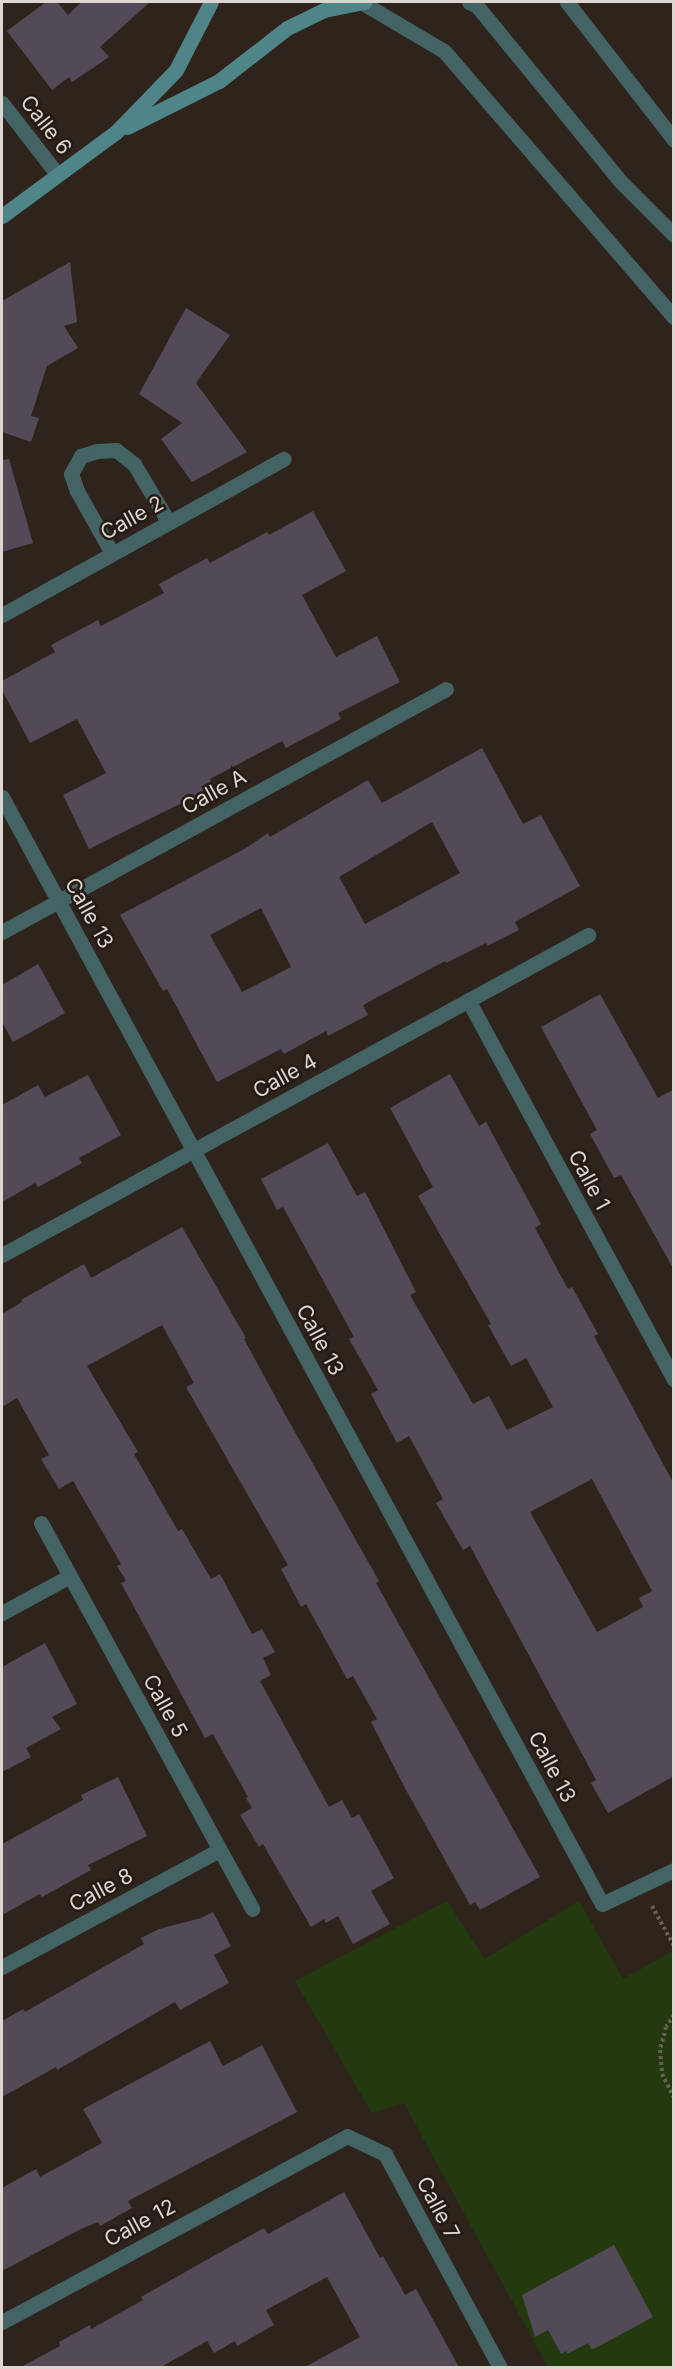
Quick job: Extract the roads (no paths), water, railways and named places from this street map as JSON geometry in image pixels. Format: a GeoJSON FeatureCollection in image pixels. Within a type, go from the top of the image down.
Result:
{"type":"FeatureCollection","features":[{"type":"Feature","properties":{"kind":"street"},"geometry":{"type":"LineString","coordinates":[[116,132],[176,70],[211,2]]}},
{"type":"Feature","properties":{"kind":"street"},"geometry":{"type":"LineString","coordinates":[[2,216],[116,132],[219,81],[287,28],[324,10],[362,2],[444,51],[674,317]]}},
{"type":"Feature","properties":{"kind":"street"},"geometry":{"type":"LineString","coordinates":[[469,2],[477,6],[620,181],[674,235]]}},
{"type":"Feature","properties":{"kind":"street"},"geometry":{"type":"LineString","coordinates":[[567,2],[674,140]]}},
{"type":"Feature","properties":{"kind":"street","name":"Calle 6"},"geometry":{"type":"LineString","coordinates":[[2,103],[57,174]]}},
{"type":"Feature","properties":{"kind":"street"},"geometry":{"type":"LineString","coordinates":[[112,553],[77,491],[71,474],[81,456],[97,450],[116,450],[134,464],[168,521]]}},
{"type":"Feature","properties":{"kind":"street","name":"Calle 2"},"geometry":{"type":"LineString","coordinates":[[2,615],[168,521],[284,459]]}},
{"type":"Feature","properties":{"kind":"street","name":"Calle A"},"geometry":{"type":"LineString","coordinates":[[2,932],[446,689]]}},
{"type":"Feature","properties":{"kind":"street","name":"Calle 13"},"geometry":{"type":"LineString","coordinates":[[2,797],[602,1904],[674,1870]]}},
{"type":"Feature","properties":{"kind":"street","name":"Calle 4"},"geometry":{"type":"LineString","coordinates":[[2,1254],[588,935]]}},
{"type":"Feature","properties":{"kind":"street","name":"Calle 1"},"geometry":{"type":"LineString","coordinates":[[468,1000],[674,1380]]}},
{"type":"Feature","properties":{"kind":"street","name":"Calle 5"},"geometry":{"type":"LineString","coordinates":[[41,1523],[252,1909]]}},
{"type":"Feature","properties":{"kind":"street"},"geometry":{"type":"LineString","coordinates":[[2,1613],[70,1576]]}},
{"type":"Feature","properties":{"kind":"street","name":"Calle 8"},"geometry":{"type":"LineString","coordinates":[[2,1967],[219,1850]]}},
{"type":"Feature","properties":{"kind":"street","name":"Calle 7"},"geometry":{"type":"LineString","coordinates":[[299,2162],[347,2136],[385,2154],[500,2367]]}},
{"type":"Feature","properties":{"kind":"street","name":"Calle 12"},"geometry":{"type":"LineString","coordinates":[[2,2322],[299,2162]]}}]}
